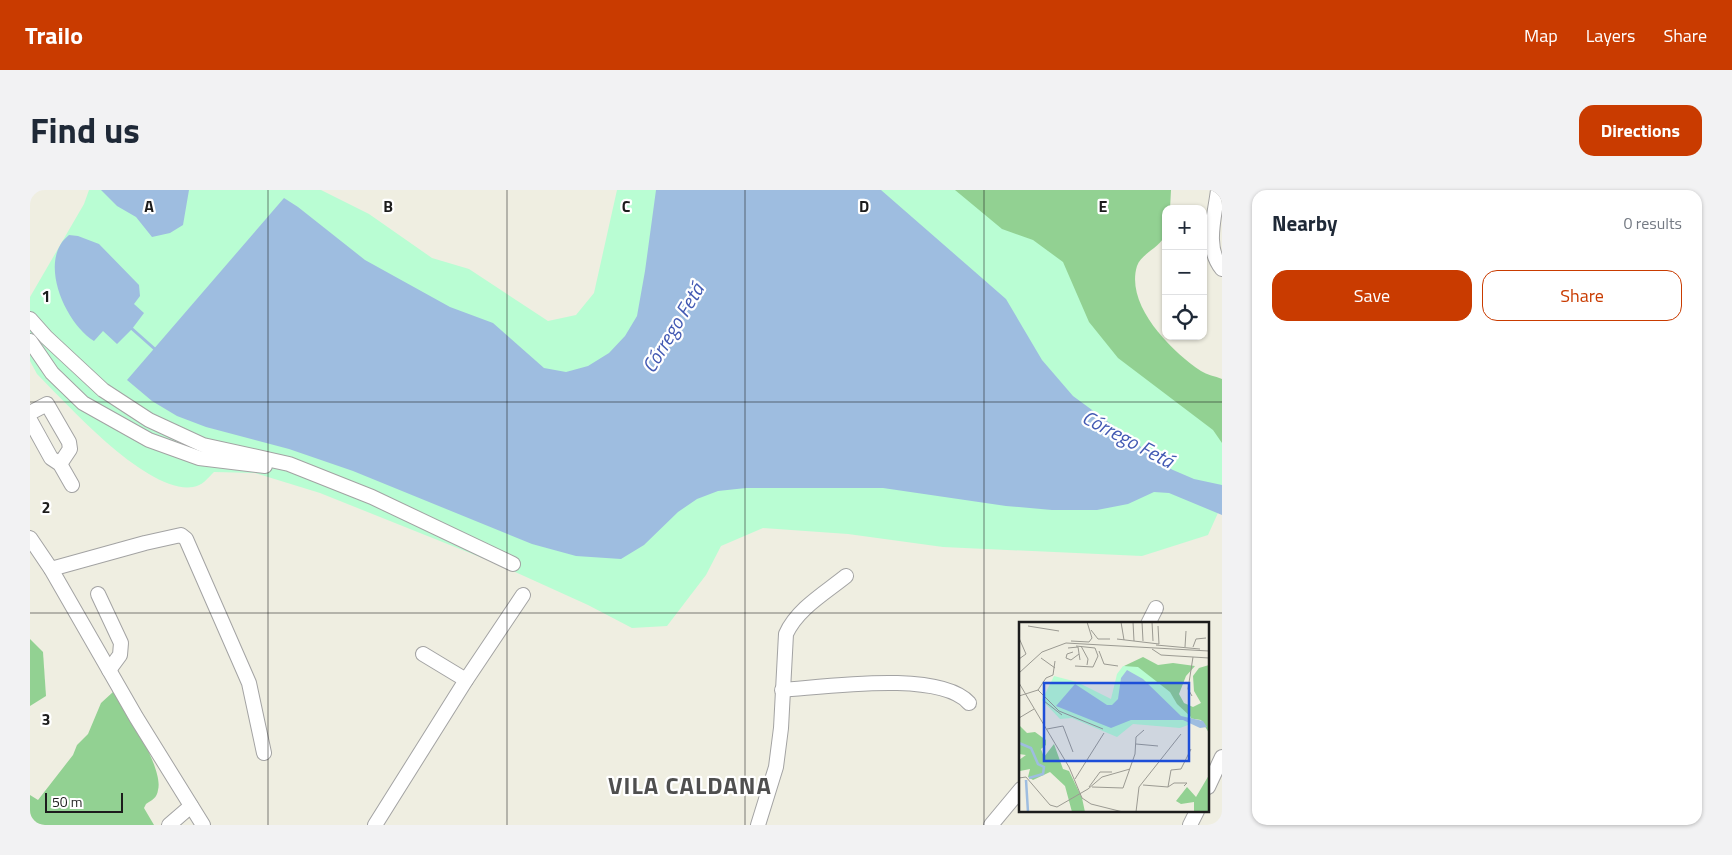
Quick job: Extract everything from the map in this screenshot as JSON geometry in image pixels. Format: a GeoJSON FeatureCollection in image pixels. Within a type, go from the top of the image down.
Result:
{"type":"FeatureCollection","features":[{"type":"Feature","properties":{"kind":"street"},"geometry":{"type":"LineString","coordinates":[[1218,190],[1212,250],[1215,261],[1222,269]]}},
{"type":"Feature","properties":{"kind":"street"},"geometry":{"type":"LineString","coordinates":[[30,319],[46,337],[103,390],[149,420],[203,445],[289,464],[372,497],[513,564]]}},
{"type":"Feature","properties":{"kind":"street"},"geometry":{"type":"LineString","coordinates":[[30,341],[52,373],[83,402],[149,440],[199,458],[313,474]]}},
{"type":"Feature","properties":{"kind":"street"},"geometry":{"type":"LineString","coordinates":[[30,413],[48,404],[69,442],[70,449],[60,464]]}},
{"type":"Feature","properties":{"kind":"street"},"geometry":{"type":"LineString","coordinates":[[30,420],[51,458],[60,464],[72,485]]}},
{"type":"Feature","properties":{"kind":"street"},"geometry":{"type":"LineString","coordinates":[[51,569],[145,542],[181,535],[186,539],[249,683],[264,753]]}},
{"type":"Feature","properties":{"kind":"street"},"geometry":{"type":"LineString","coordinates":[[30,538],[51,569],[109,670],[203,825]]}},
{"type":"Feature","properties":{"kind":"street"},"geometry":{"type":"LineString","coordinates":[[758,825],[776,767],[782,728],[782,690],[786,634],[790,625],[802,611],[846,576]]}},
{"type":"Feature","properties":{"kind":"street"},"geometry":{"type":"LineString","coordinates":[[98,594],[121,642],[120,655],[109,670]]}},
{"type":"Feature","properties":{"kind":"street"},"geometry":{"type":"LineString","coordinates":[[375,825],[522,595]]}},
{"type":"Feature","properties":{"kind":"street"},"geometry":{"type":"LineString","coordinates":[[1149,622],[1156,608]]}},
{"type":"Feature","properties":{"kind":"street"},"geometry":{"type":"LineString","coordinates":[[423,654],[466,680]]}},
{"type":"Feature","properties":{"kind":"street"},"geometry":{"type":"LineString","coordinates":[[782,690],[850,685],[928,684],[962,695],[969,703]]}},
{"type":"Feature","properties":{"kind":"street"},"geometry":{"type":"LineString","coordinates":[[1210,783],[1222,758]]}},
{"type":"Feature","properties":{"kind":"street"},"geometry":{"type":"LineString","coordinates":[[990,825],[1019,791]]}},
{"type":"Feature","properties":{"kind":"street"},"geometry":{"type":"LineString","coordinates":[[169,825],[191,806]]}},
{"type":"Feature","properties":{"kind":"street"},"geometry":{"type":"LineString","coordinates":[[1190,825],[1196,812]]}},
{"type":"Feature","properties":{"kind":"green space"},"geometry":{"type":"Polygon","coordinates":[[[89,190],[321,190],[369,214],[432,258],[469,269],[548,321],[576,315],[594,293],[617,190],[955,190],[1002,229],[1033,240],[1063,262],[1089,322],[1118,358],[1213,430],[1222,443],[1222,504],[1208,535],[1142,556],[943,547],[848,534],[763,528],[721,546],[706,575],[667,626],[632,628],[588,605],[495,563],[320,493],[255,473],[214,472],[205,481],[193,487],[174,485],[154,477],[109,445],[37,374],[30,361],[30,297],[84,204],[89,190]]]}},
{"type":"Feature","properties":{"kind":"green space"},"geometry":{"type":"Polygon","coordinates":[[[868,190],[1171,190],[1170,205],[1162,205],[1162,240],[1140,261],[1137,266],[1135,281],[1144,311],[1162,337],[1162,340],[1165,340],[1201,371],[1222,379],[1222,476],[868,190]]]}},
{"type":"Feature","properties":{"kind":"green space"},"geometry":{"type":"Polygon","coordinates":[[[30,639],[43,652],[46,696],[30,706],[30,639]]]}},
{"type":"Feature","properties":{"kind":"green space"},"geometry":{"type":"Polygon","coordinates":[[[115,692],[135,725],[155,768],[158,780],[157,793],[144,808],[154,825],[30,825],[30,795],[38,800],[73,755],[77,745],[88,734],[101,703],[115,692]]]}},
{"type":"Feature","properties":{"kind":"water"},"geometry":{"type":"Polygon","coordinates":[[[101,190],[189,190],[183,225],[170,233],[152,237],[136,217],[117,206],[101,190]]]}},
{"type":"Feature","properties":{"kind":"water"},"geometry":{"type":"Polygon","coordinates":[[[656,190],[881,190],[1006,299],[1042,360],[1073,396],[1137,443],[1153,459],[1194,479],[1222,485],[1222,515],[1169,493],[1154,492],[1128,504],[1097,510],[1052,510],[1006,506],[883,488],[746,488],[718,491],[697,499],[678,512],[644,545],[621,559],[576,556],[532,544],[353,471],[289,449],[206,427],[177,416],[152,401],[127,380],[284,198],[365,260],[450,307],[493,323],[544,368],[566,372],[588,366],[609,353],[625,336],[637,316],[656,190]]]}},
{"type":"Feature","properties":{"kind":"water"},"geometry":{"type":"Polygon","coordinates":[[[69,235],[78,236],[99,244],[139,285],[140,296],[134,304],[144,313],[117,344],[103,331],[94,341],[73,320],[65,306],[55,275],[55,260],[60,246],[69,235]]]}},
{"type":"Feature","properties":{"kind":"waterway","name":"Córrego Fetá"},"geometry":{"type":"LineString","coordinates":[[130,327],[157,351]]}},
{"type":"Feature","properties":{"kind":"district","name":"VILA CALDANA"},"geometry":{"type":"Point","coordinates":[690,786]}}]}
